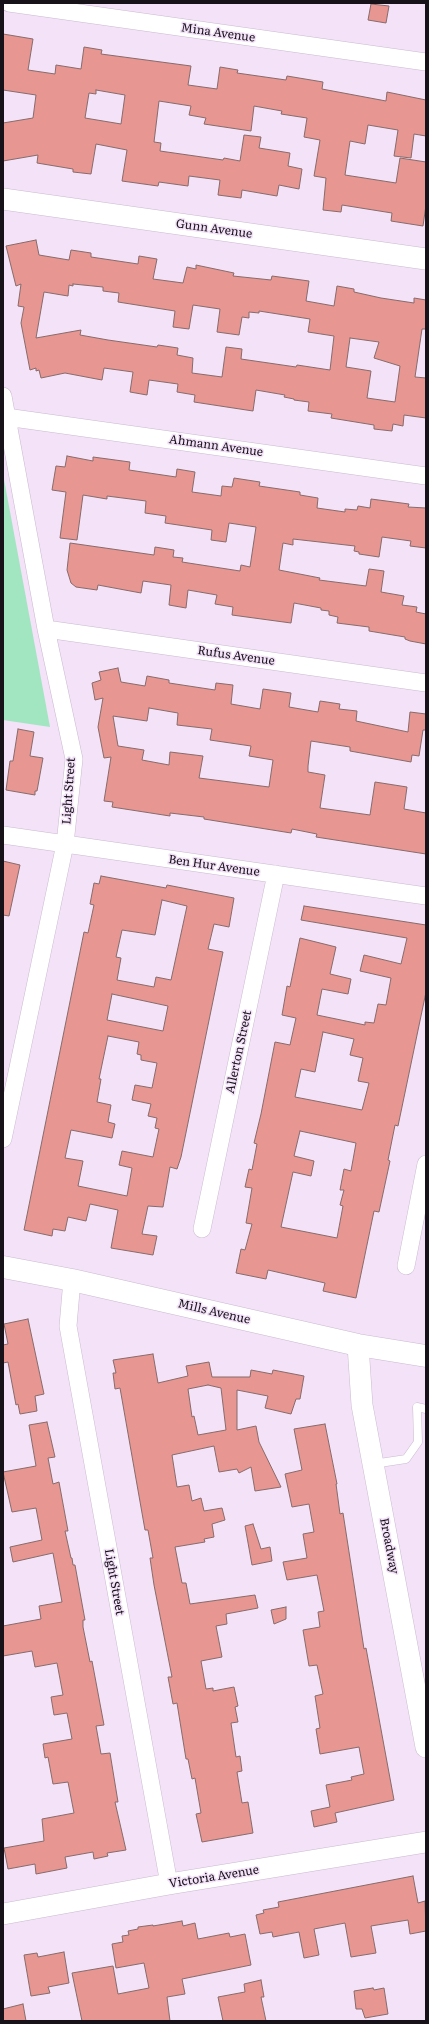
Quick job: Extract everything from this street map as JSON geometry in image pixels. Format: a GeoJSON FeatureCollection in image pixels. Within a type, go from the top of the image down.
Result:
{"type":"FeatureCollection","features":[{"type":"Feature","properties":{"kind":"main road","name":"Mills Avenue"},"geometry":{"type":"LineString","coordinates":[[3,1267],[72,1280],[358,1345],[426,1356]]}},
{"type":"Feature","properties":{"kind":"street","name":"Mina Avenue"},"geometry":{"type":"LineString","coordinates":[[9,3],[78,8],[426,62]]}},
{"type":"Feature","properties":{"kind":"street","name":"Gunn Avenue"},"geometry":{"type":"LineString","coordinates":[[3,199],[426,259]]}},
{"type":"Feature","properties":{"kind":"street","name":"Light Street"},"geometry":{"type":"LineString","coordinates":[[3,396],[46,629],[74,759],[65,844],[3,1139]]}},
{"type":"Feature","properties":{"kind":"street","name":"Ahmann Avenue"},"geometry":{"type":"LineString","coordinates":[[6,417],[426,476]]}},
{"type":"Feature","properties":{"kind":"street","name":"Rufus Avenue"},"geometry":{"type":"LineString","coordinates":[[46,629],[426,683]]}},
{"type":"Feature","properties":{"kind":"street","name":"Ben Hur Avenue"},"geometry":{"type":"LineString","coordinates":[[3,835],[426,896]]}},
{"type":"Feature","properties":{"kind":"street","name":"Allerton Street"},"geometry":{"type":"LineString","coordinates":[[202,1229],[276,874]]}},
{"type":"Feature","properties":{"kind":"street"},"geometry":{"type":"LineString","coordinates":[[406,1266],[426,1164]]}},
{"type":"Feature","properties":{"kind":"street","name":"Light Street"},"geometry":{"type":"LineString","coordinates":[[72,1280],[68,1326],[169,1884]]}},
{"type":"Feature","properties":{"kind":"street","name":"Broadway"},"geometry":{"type":"LineString","coordinates":[[358,1345],[362,1405],[426,1747]]}},
{"type":"Feature","properties":{"kind":"street","name":"Victoria Avenue"},"geometry":{"type":"LineString","coordinates":[[3,1914],[169,1884],[426,1842]]}},
{"type":"Feature","properties":{"kind":"lane"},"geometry":{"type":"LineString","coordinates":[[373,1464],[406,1459],[418,1442],[418,1407],[426,1409]]}},
{"type":"Feature","properties":{"kind":"green space"},"geometry":{"type":"Polygon","coordinates":[[[3,474],[50,727],[3,720],[3,474]]]}},
{"type":"Feature","properties":{"kind":"building"},"geometry":{"type":"Polygon","coordinates":[[[371,4],[389,6],[386,23],[368,20],[371,4]]]}},
{"type":"Feature","properties":{"kind":"building"},"geometry":{"type":"Polygon","coordinates":[[[3,34],[33,39],[28,70],[55,74],[56,65],[81,69],[84,47],[102,50],[101,54],[191,66],[188,85],[217,89],[220,67],[238,70],[237,73],[286,80],[287,76],[323,82],[322,89],[386,101],[387,92],[426,100],[426,136],[414,134],[411,158],[394,156],[398,130],[368,125],[365,144],[350,141],[345,175],[396,183],[400,158],[426,162],[426,205],[423,226],[391,221],[392,213],[342,205],[341,212],[323,210],[326,178],[314,176],[320,140],[304,137],[307,118],[281,114],[282,111],[254,106],[251,131],[204,124],[206,118],[189,115],[191,106],[159,101],[154,142],[161,143],[160,151],[240,161],[244,135],[261,137],[259,148],[290,153],[288,166],[302,169],[299,189],[279,185],[277,196],[242,190],[241,198],[218,195],[220,180],[189,176],[188,186],[159,182],[158,186],[122,181],[127,150],[96,144],[91,174],[73,172],[73,169],[37,163],[38,155],[3,161],[3,123],[33,118],[36,95],[3,90],[3,34]],[[96,90],[96,94],[89,93],[85,118],[121,124],[125,95],[96,90]]]}},
{"type":"Feature","properties":{"kind":"building"},"geometry":{"type":"Polygon","coordinates":[[[36,240],[39,255],[69,260],[71,250],[91,253],[91,257],[138,264],[139,256],[157,259],[153,279],[183,283],[187,267],[196,269],[196,265],[234,273],[233,276],[271,280],[272,276],[309,281],[306,301],[334,306],[337,286],[354,289],[354,292],[381,298],[414,303],[414,298],[426,300],[426,329],[422,329],[415,377],[426,378],[426,418],[404,415],[403,426],[393,424],[392,431],[374,429],[374,425],[331,418],[332,414],[308,411],[309,402],[294,400],[284,397],[285,395],[256,390],[253,411],[194,402],[195,395],[177,392],[178,384],[149,380],[147,395],[130,392],[133,372],[104,368],[102,380],[65,373],[41,378],[39,370],[36,371],[36,368],[30,370],[21,323],[24,307],[18,306],[21,284],[16,286],[6,246],[36,240]],[[73,284],[73,286],[69,285],[68,296],[44,292],[36,338],[81,330],[80,335],[157,347],[158,345],[178,348],[177,355],[193,358],[192,373],[222,377],[226,347],[242,349],[241,359],[330,370],[334,336],[308,332],[310,319],[259,311],[259,313],[249,312],[249,318],[242,317],[239,335],[217,332],[220,309],[193,305],[189,329],[173,327],[175,311],[118,302],[119,293],[103,291],[103,287],[73,284]],[[350,338],[346,367],[371,371],[367,398],[395,402],[400,366],[374,358],[379,342],[350,338]]]}},
{"type":"Feature","properties":{"kind":"building"},"geometry":{"type":"Polygon","coordinates":[[[67,456],[93,461],[93,457],[130,462],[129,470],[176,477],[177,469],[195,472],[192,492],[221,496],[222,486],[232,487],[234,478],[260,482],[259,486],[300,492],[300,495],[318,498],[317,508],[345,512],[345,509],[357,510],[358,506],[370,508],[371,499],[409,504],[408,507],[426,508],[426,548],[410,546],[411,541],[382,537],[379,557],[359,554],[359,552],[354,551],[355,546],[293,539],[293,545],[283,543],[279,570],[320,578],[319,580],[366,586],[369,569],[384,571],[381,592],[404,596],[402,605],[417,607],[416,612],[426,614],[426,644],[410,641],[405,639],[405,637],[369,631],[369,627],[337,623],[338,617],[329,615],[329,611],[294,603],[291,623],[232,615],[233,607],[215,604],[217,595],[188,590],[186,608],[169,605],[171,585],[143,581],[141,593],[98,585],[97,590],[76,587],[71,583],[67,570],[70,543],[154,555],[155,547],[174,550],[173,557],[183,558],[182,562],[240,571],[241,565],[250,567],[256,527],[229,523],[226,542],[211,540],[212,530],[165,523],[166,516],[145,513],[146,501],[107,496],[107,499],[83,495],[77,540],[60,538],[66,492],[52,490],[56,466],[65,467],[67,456]]]}},
{"type":"Feature","properties":{"kind":"building"},"geometry":{"type":"Polygon","coordinates":[[[118,668],[121,682],[145,686],[147,676],[169,680],[169,683],[215,690],[216,683],[233,685],[231,704],[260,709],[263,689],[291,693],[289,707],[318,712],[320,701],[340,704],[339,709],[357,711],[356,721],[408,732],[410,712],[426,714],[426,730],[423,730],[419,756],[412,755],[411,762],[350,751],[350,747],[311,741],[308,772],[325,775],[320,808],[370,815],[375,782],[407,787],[404,809],[426,813],[426,854],[316,837],[317,834],[292,829],[291,833],[204,819],[204,817],[170,813],[170,816],[112,807],[113,802],[104,801],[111,757],[104,758],[98,727],[103,698],[95,700],[92,683],[101,680],[99,672],[118,668]],[[149,708],[147,721],[113,716],[118,746],[144,750],[142,760],[169,765],[170,752],[203,756],[199,778],[269,787],[273,760],[249,756],[251,746],[210,740],[212,729],[177,725],[178,713],[149,708]]]}},
{"type":"Feature","properties":{"kind":"building"},"geometry":{"type":"Polygon","coordinates":[[[18,729],[34,732],[30,756],[43,758],[35,795],[6,790],[10,761],[13,761],[18,729]]]}},
{"type":"Feature","properties":{"kind":"building"},"geometry":{"type":"Polygon","coordinates":[[[3,861],[20,865],[9,916],[3,915],[3,861]]]}},
{"type":"Feature","properties":{"kind":"building"},"geometry":{"type":"Polygon","coordinates":[[[101,876],[166,888],[167,885],[234,898],[229,927],[214,924],[208,949],[223,952],[181,1157],[177,1169],[170,1167],[163,1207],[148,1206],[142,1234],[157,1236],[153,1255],[111,1248],[118,1210],[90,1204],[86,1221],[68,1217],[65,1231],[53,1229],[52,1236],[24,1230],[84,932],[88,933],[94,905],[90,904],[94,883],[99,884],[101,876]],[[162,900],[155,935],[122,930],[116,957],[121,958],[117,980],[154,987],[156,977],[171,980],[187,906],[162,900]],[[112,994],[107,1020],[163,1031],[168,1006],[112,994]],[[108,1036],[99,1079],[101,1079],[97,1102],[111,1105],[108,1122],[115,1124],[112,1138],[71,1130],[65,1158],[83,1161],[78,1186],[127,1196],[132,1168],[119,1165],[122,1151],[153,1157],[159,1129],[155,1128],[157,1118],[148,1116],[151,1104],[132,1100],[135,1085],[152,1088],[157,1063],[141,1060],[141,1055],[137,1054],[139,1042],[108,1036]]]}},
{"type":"Feature","properties":{"kind":"building"},"geometry":{"type":"Polygon","coordinates":[[[304,906],[426,925],[426,992],[398,1126],[395,1125],[388,1160],[390,1161],[379,1212],[374,1211],[356,1298],[323,1291],[325,1283],[268,1270],[266,1279],[236,1273],[241,1249],[245,1250],[252,1224],[246,1223],[252,1188],[245,1187],[249,1169],[252,1170],[257,1144],[254,1143],[275,1042],[290,1045],[296,1018],[282,1015],[287,986],[290,987],[300,938],[336,947],[330,974],[351,979],[348,994],[322,989],[317,1015],[365,1025],[365,1022],[374,1023],[378,1004],[386,1005],[391,978],[360,971],[364,955],[401,964],[407,938],[301,920],[304,906]],[[323,1032],[315,1072],[301,1069],[295,1097],[362,1110],[369,1083],[358,1081],[363,1058],[350,1055],[354,1039],[323,1032]],[[300,1131],[294,1156],[314,1161],[311,1176],[293,1172],[281,1227],[337,1238],[343,1206],[340,1205],[344,1190],[340,1190],[344,1169],[351,1171],[356,1143],[300,1131]]]}},
{"type":"Feature","properties":{"kind":"building"},"geometry":{"type":"Polygon","coordinates":[[[28,1319],[44,1394],[35,1396],[37,1411],[20,1414],[18,1404],[16,1405],[8,1362],[3,1363],[3,1345],[8,1344],[4,1324],[28,1319]]]}},
{"type":"Feature","properties":{"kind":"building"},"geometry":{"type":"Polygon","coordinates":[[[153,1354],[158,1383],[188,1376],[186,1366],[209,1362],[212,1377],[250,1377],[251,1370],[272,1374],[273,1370],[304,1376],[300,1399],[296,1399],[291,1414],[265,1408],[268,1396],[237,1390],[237,1430],[256,1426],[259,1442],[281,1487],[255,1491],[251,1467],[239,1473],[237,1469],[219,1472],[214,1446],[172,1455],[177,1487],[189,1485],[192,1501],[201,1498],[204,1511],[222,1508],[225,1520],[212,1524],[214,1537],[204,1539],[205,1542],[175,1547],[182,1583],[186,1583],[190,1604],[255,1595],[258,1608],[226,1614],[227,1624],[216,1626],[222,1657],[201,1661],[206,1689],[213,1688],[213,1691],[234,1687],[238,1706],[235,1707],[238,1722],[231,1723],[236,1757],[240,1756],[242,1771],[237,1772],[242,1803],[248,1802],[253,1833],[202,1842],[196,1814],[201,1813],[195,1778],[192,1779],[188,1759],[186,1759],[177,1703],[173,1704],[168,1677],[172,1677],[150,1558],[153,1558],[148,1530],[145,1530],[120,1388],[115,1389],[113,1373],[116,1373],[113,1360],[153,1354]],[[208,1385],[188,1389],[192,1417],[194,1416],[198,1435],[226,1430],[221,1388],[208,1385]]]}},
{"type":"Feature","properties":{"kind":"building"},"geometry":{"type":"Polygon","coordinates":[[[47,1422],[55,1457],[48,1458],[53,1484],[59,1482],[68,1531],[65,1531],[73,1565],[75,1565],[85,1620],[83,1620],[83,1627],[90,1662],[92,1661],[104,1725],[96,1726],[101,1754],[110,1753],[118,1802],[115,1802],[126,1850],[107,1853],[108,1856],[94,1859],[93,1852],[65,1857],[67,1868],[36,1874],[35,1864],[8,1869],[4,1848],[44,1841],[42,1819],[74,1813],[68,1782],[53,1784],[48,1757],[45,1758],[43,1744],[72,1739],[67,1713],[54,1715],[51,1697],[63,1695],[57,1663],[35,1667],[32,1651],[3,1656],[3,1626],[41,1619],[39,1606],[62,1602],[53,1553],[13,1562],[10,1547],[42,1540],[36,1508],[12,1512],[3,1472],[36,1466],[29,1425],[47,1422]]]}},
{"type":"Feature","properties":{"kind":"building"},"geometry":{"type":"Polygon","coordinates":[[[325,1424],[337,1484],[340,1514],[343,1513],[364,1649],[366,1648],[394,1800],[335,1813],[337,1822],[314,1827],[311,1811],[330,1807],[326,1785],[352,1780],[351,1777],[364,1774],[359,1747],[320,1754],[316,1729],[320,1728],[315,1696],[323,1694],[317,1665],[309,1666],[303,1630],[320,1627],[318,1612],[324,1611],[317,1575],[287,1580],[283,1562],[307,1558],[303,1534],[314,1532],[309,1504],[292,1507],[285,1474],[302,1470],[294,1429],[325,1424]]]}},
{"type":"Feature","properties":{"kind":"building"},"geometry":{"type":"Polygon","coordinates":[[[253,1524],[261,1549],[270,1547],[272,1561],[252,1565],[245,1526],[253,1524]]]}},
{"type":"Feature","properties":{"kind":"building"},"geometry":{"type":"Polygon","coordinates":[[[286,1607],[286,1619],[274,1624],[271,1610],[286,1607]]]}},
{"type":"Feature","properties":{"kind":"building"},"geometry":{"type":"Polygon","coordinates":[[[413,1876],[418,1903],[425,1901],[426,1931],[410,1934],[408,1920],[371,1926],[376,1953],[351,1957],[345,1923],[314,1929],[319,1955],[304,1958],[299,1932],[273,1937],[272,1932],[260,1934],[256,1915],[264,1913],[263,1910],[279,1907],[278,1902],[413,1876]]]}},
{"type":"Feature","properties":{"kind":"building"},"geometry":{"type":"Polygon","coordinates":[[[182,1921],[183,1926],[195,1923],[198,1939],[229,1933],[230,1937],[245,1934],[251,1965],[182,1979],[185,1994],[167,1997],[170,2021],[82,2021],[72,1973],[113,1966],[118,1994],[149,1988],[144,1963],[116,1968],[112,1944],[123,1942],[122,1936],[129,1935],[128,1931],[138,1929],[138,1927],[182,1921]]]}},
{"type":"Feature","properties":{"kind":"building"},"geometry":{"type":"Polygon","coordinates":[[[64,1952],[69,1983],[48,1987],[50,1993],[31,1996],[24,1955],[37,1953],[38,1957],[64,1952]]]}},
{"type":"Feature","properties":{"kind":"building"},"geometry":{"type":"Polygon","coordinates":[[[261,1980],[264,1997],[261,1997],[266,2021],[223,2021],[218,1997],[245,1992],[244,1984],[261,1980]]]}},
{"type":"Feature","properties":{"kind":"building"},"geometry":{"type":"Polygon","coordinates":[[[373,1988],[374,1990],[384,1988],[388,2014],[365,2018],[362,2009],[356,2009],[354,1991],[373,1988]]]}},
{"type":"Feature","properties":{"kind":"building"},"geometry":{"type":"Polygon","coordinates":[[[23,2004],[26,2021],[3,2021],[3,2009],[23,2004]]]}}]}
